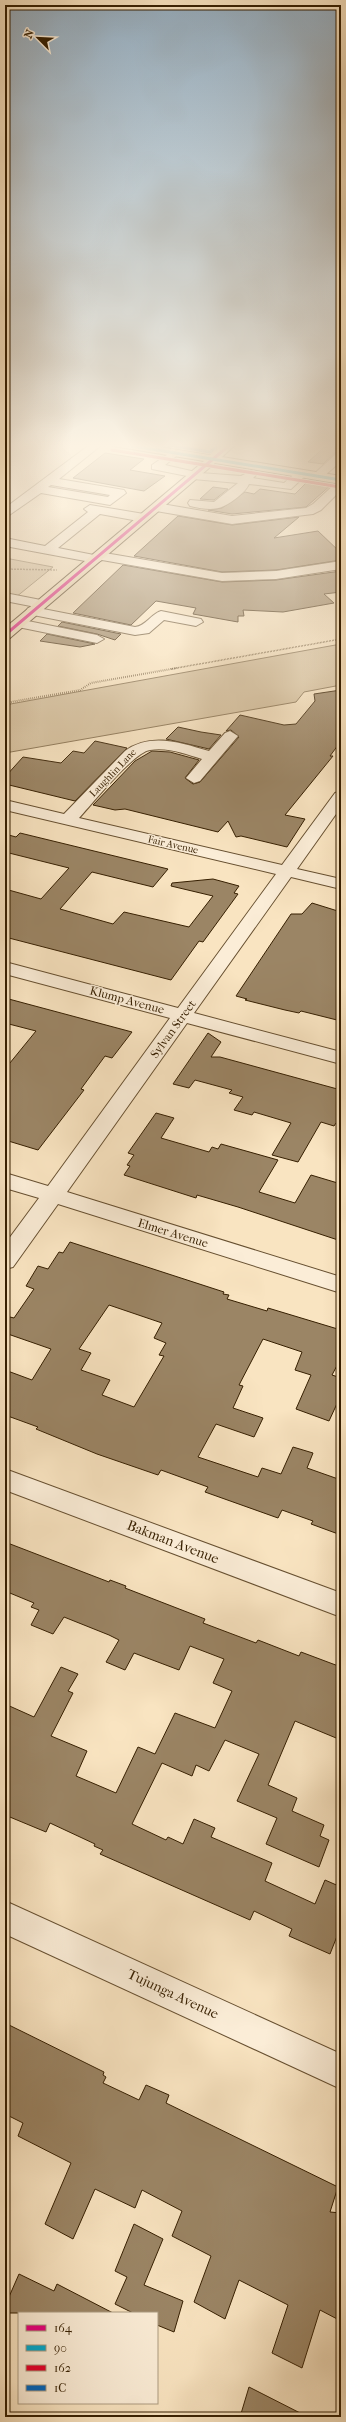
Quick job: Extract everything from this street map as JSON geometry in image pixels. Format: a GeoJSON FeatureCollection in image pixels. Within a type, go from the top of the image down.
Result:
{"type":"FeatureCollection","features":[{"type":"Feature","properties":{"kind":"main road"},"geometry":{"type":"LineString","coordinates":[[5,635],[97,557]]}},
{"type":"Feature","properties":{"kind":"street"},"geometry":{"type":"LineString","coordinates":[[90,556],[222,577],[276,575],[341,565]]}},
{"type":"Feature","properties":{"kind":"street"},"geometry":{"type":"LineString","coordinates":[[5,598],[37,608],[135,631],[144,630],[161,615],[196,622]]}},
{"type":"Feature","properties":{"kind":"street"},"geometry":{"type":"LineString","coordinates":[[18,623],[97,639]]}},
{"type":"Feature","properties":{"kind":"street"},"geometry":{"type":"LineString","coordinates":[[194,778],[230,736]]}},
{"type":"Feature","properties":{"kind":"street","name":"Laughlin Lane"},"geometry":{"type":"LineString","coordinates":[[68,820],[130,754],[139,747],[155,744],[212,757]]}},
{"type":"Feature","properties":{"kind":"street","name":"Sylvan Street"},"geometry":{"type":"LineString","coordinates":[[5,1261],[341,796]]}},
{"type":"Feature","properties":{"kind":"street","name":"Fair Avenue"},"geometry":{"type":"LineString","coordinates":[[5,805],[341,884]]}},
{"type":"Feature","properties":{"kind":"street","name":"Klump Avenue"},"geometry":{"type":"LineString","coordinates":[[5,968],[341,1058]]}},
{"type":"Feature","properties":{"kind":"street","name":"Elmer Avenue"},"geometry":{"type":"LineString","coordinates":[[5,1180],[341,1285]]}},
{"type":"Feature","properties":{"kind":"street","name":"Bakman Avenue"},"geometry":{"type":"LineString","coordinates":[[5,1479],[341,1606]]}},
{"type":"Feature","properties":{"kind":"street","name":"Tujunga Avenue"},"geometry":{"type":"LineString","coordinates":[[5,1917],[341,2072]]}},
{"type":"Feature","properties":{"kind":"path"},"geometry":{"type":"LineString","coordinates":[[5,569],[47,569],[77,574]]}},
{"type":"Feature","properties":{"kind":"path"},"geometry":{"type":"LineString","coordinates":[[5,703],[80,690],[91,683],[341,638]]}},
{"type":"Feature","properties":{"kind":"shaded area"},"geometry":{"type":"Polygon","coordinates":[[[5,558],[53,567],[5,606],[5,558]]]}},
{"type":"Feature","properties":{"kind":"shaded area"},"geometry":{"type":"Polygon","coordinates":[[[341,644],[341,685],[304,692],[296,702],[5,753],[5,705],[341,644]]]}},
{"type":"Feature","properties":{"kind":"building"},"geometry":{"type":"Polygon","coordinates":[[[134,556],[341,556],[341,560],[276,570],[222,572],[134,556]]]}},
{"type":"Feature","properties":{"kind":"building"},"geometry":{"type":"Polygon","coordinates":[[[123,565],[222,582],[276,580],[341,571],[341,592],[324,594],[334,603],[283,612],[243,610],[244,616],[238,616],[238,622],[193,614],[196,608],[156,601],[131,625],[73,613],[123,565]]]}},
{"type":"Feature","properties":{"kind":"building"},"geometry":{"type":"Polygon","coordinates":[[[62,622],[121,634],[115,640],[97,634],[58,626],[62,622]]]}},
{"type":"Feature","properties":{"kind":"building"},"geometry":{"type":"Polygon","coordinates":[[[47,634],[95,644],[80,647],[40,641],[47,634]]]}},
{"type":"Feature","properties":{"kind":"building"},"geometry":{"type":"Polygon","coordinates":[[[341,690],[341,741],[330,756],[333,756],[285,815],[305,819],[287,847],[241,836],[236,837],[228,821],[218,832],[125,809],[115,810],[93,805],[135,761],[152,751],[170,752],[199,760],[185,778],[193,784],[200,782],[239,737],[231,730],[226,731],[240,715],[284,725],[296,724],[315,701],[314,694],[341,690]]]}},
{"type":"Feature","properties":{"kind":"building"},"geometry":{"type":"Polygon","coordinates":[[[178,727],[221,735],[209,749],[166,739],[178,727]]]}},
{"type":"Feature","properties":{"kind":"building"},"geometry":{"type":"Polygon","coordinates":[[[95,741],[127,748],[75,801],[5,784],[5,777],[23,757],[61,763],[73,751],[84,753],[95,741]]]}},
{"type":"Feature","properties":{"kind":"building"},"geometry":{"type":"Polygon","coordinates":[[[20,833],[168,869],[153,887],[92,872],[60,909],[113,924],[124,912],[189,927],[213,896],[171,886],[172,883],[213,879],[239,886],[234,893],[238,894],[203,942],[199,941],[171,980],[5,937],[5,889],[41,899],[69,868],[5,852],[5,834],[16,837],[20,833]]]}},
{"type":"Feature","properties":{"kind":"building"},"geometry":{"type":"Polygon","coordinates":[[[312,903],[341,912],[341,1021],[301,1011],[299,1013],[285,1010],[245,1000],[247,999],[236,996],[291,914],[302,914],[312,903]]]}},
{"type":"Feature","properties":{"kind":"building"},"geometry":{"type":"Polygon","coordinates":[[[5,998],[132,1032],[112,1058],[105,1056],[81,1089],[84,1090],[38,1150],[5,1140],[5,1069],[36,1031],[5,1023],[5,998]]]}},
{"type":"Feature","properties":{"kind":"building"},"geometry":{"type":"Polygon","coordinates":[[[208,1033],[221,1042],[211,1057],[220,1057],[341,1090],[341,1124],[336,1123],[334,1126],[321,1122],[298,1162],[272,1155],[291,1123],[254,1112],[252,1115],[234,1110],[243,1097],[229,1093],[232,1090],[195,1080],[189,1088],[173,1084],[208,1033]]]}},
{"type":"Feature","properties":{"kind":"building"},"geometry":{"type":"Polygon","coordinates":[[[156,1113],[174,1118],[161,1138],[209,1152],[212,1147],[218,1149],[221,1144],[278,1160],[259,1192],[295,1203],[311,1175],[341,1184],[341,1241],[238,1207],[197,1195],[196,1198],[124,1175],[130,1166],[127,1165],[134,1155],[128,1153],[156,1113]]]}},
{"type":"Feature","properties":{"kind":"building"},"geometry":{"type":"Polygon","coordinates":[[[70,1242],[224,1292],[223,1294],[229,1295],[227,1299],[267,1311],[268,1308],[341,1330],[341,1358],[332,1375],[341,1378],[341,1395],[329,1421],[296,1409],[311,1375],[295,1370],[302,1352],[263,1339],[239,1385],[243,1386],[233,1408],[263,1418],[254,1437],[216,1424],[198,1457],[258,1477],[262,1468],[281,1474],[293,1447],[313,1453],[307,1468],[341,1480],[341,1535],[311,1524],[313,1521],[282,1510],[278,1518],[205,1492],[208,1487],[161,1470],[158,1475],[97,1454],[36,1429],[38,1427],[5,1415],[5,1370],[32,1380],[51,1349],[5,1333],[5,1324],[10,1317],[14,1318],[34,1289],[26,1286],[38,1266],[48,1269],[59,1252],[63,1253],[70,1242]],[[109,1305],[79,1349],[91,1353],[81,1370],[110,1380],[102,1395],[134,1407],[164,1356],[159,1355],[166,1343],[154,1338],[162,1323],[109,1305]]]}},
{"type":"Feature","properties":{"kind":"building"},"geometry":{"type":"Polygon","coordinates":[[[5,1542],[109,1582],[110,1580],[126,1586],[125,1588],[205,1619],[203,1623],[256,1643],[258,1640],[299,1656],[301,1652],[341,1667],[341,1740],[295,1721],[268,1785],[297,1798],[292,1811],[324,1825],[320,1836],[329,1840],[319,1867],[266,1844],[277,1818],[237,1801],[259,1754],[225,1740],[209,1771],[196,1765],[192,1776],[162,1763],[132,1824],[166,1840],[168,1837],[183,1844],[194,1819],[215,1828],[211,1837],[272,1863],[265,1881],[315,1904],[325,1880],[341,1887],[341,1926],[330,1954],[289,1936],[292,1929],[254,1911],[250,1920],[100,1854],[103,1850],[94,1846],[95,1844],[50,1823],[46,1832],[5,1815],[5,1704],[34,1717],[61,1667],[78,1674],[68,1691],[73,1693],[51,1736],[87,1751],[76,1776],[116,1793],[138,1747],[155,1754],[175,1713],[215,1728],[232,1691],[213,1683],[224,1659],[190,1646],[179,1670],[134,1653],[125,1670],[106,1662],[119,1640],[109,1635],[64,1617],[53,1634],[31,1625],[39,1610],[31,1607],[34,1603],[5,1591],[5,1542]]]}},
{"type":"Feature","properties":{"kind":"building"},"geometry":{"type":"Polygon","coordinates":[[[5,2023],[104,2072],[103,2075],[106,2077],[103,2083],[139,2100],[146,2085],[169,2095],[166,2103],[338,2187],[330,2212],[341,2213],[341,2321],[320,2310],[302,2368],[272,2353],[288,2305],[239,2280],[225,2319],[194,2302],[211,2256],[172,2236],[182,2211],[142,2190],[135,2208],[95,2189],[73,2239],[45,2224],[71,2163],[18,2136],[23,2123],[5,2114],[5,2023]]]}},
{"type":"Feature","properties":{"kind":"building"},"geometry":{"type":"Polygon","coordinates":[[[134,2224],[163,2239],[144,2285],[183,2301],[174,2332],[158,2325],[158,2312],[131,2312],[115,2304],[127,2277],[115,2271],[134,2224]]]}},
{"type":"Feature","properties":{"kind":"building"},"geometry":{"type":"Polygon","coordinates":[[[19,2274],[54,2291],[57,2284],[111,2312],[5,2313],[5,2306],[19,2274]]]}},
{"type":"Feature","properties":{"kind":"building"},"geometry":{"type":"Polygon","coordinates":[[[249,2387],[308,2417],[240,2417],[249,2387]]]}},
{"type":"Feature","properties":{"kind":"transit line","name":"164"},"geometry":{"type":"LineString","coordinates":[[5,635],[98,556]]}}]}
